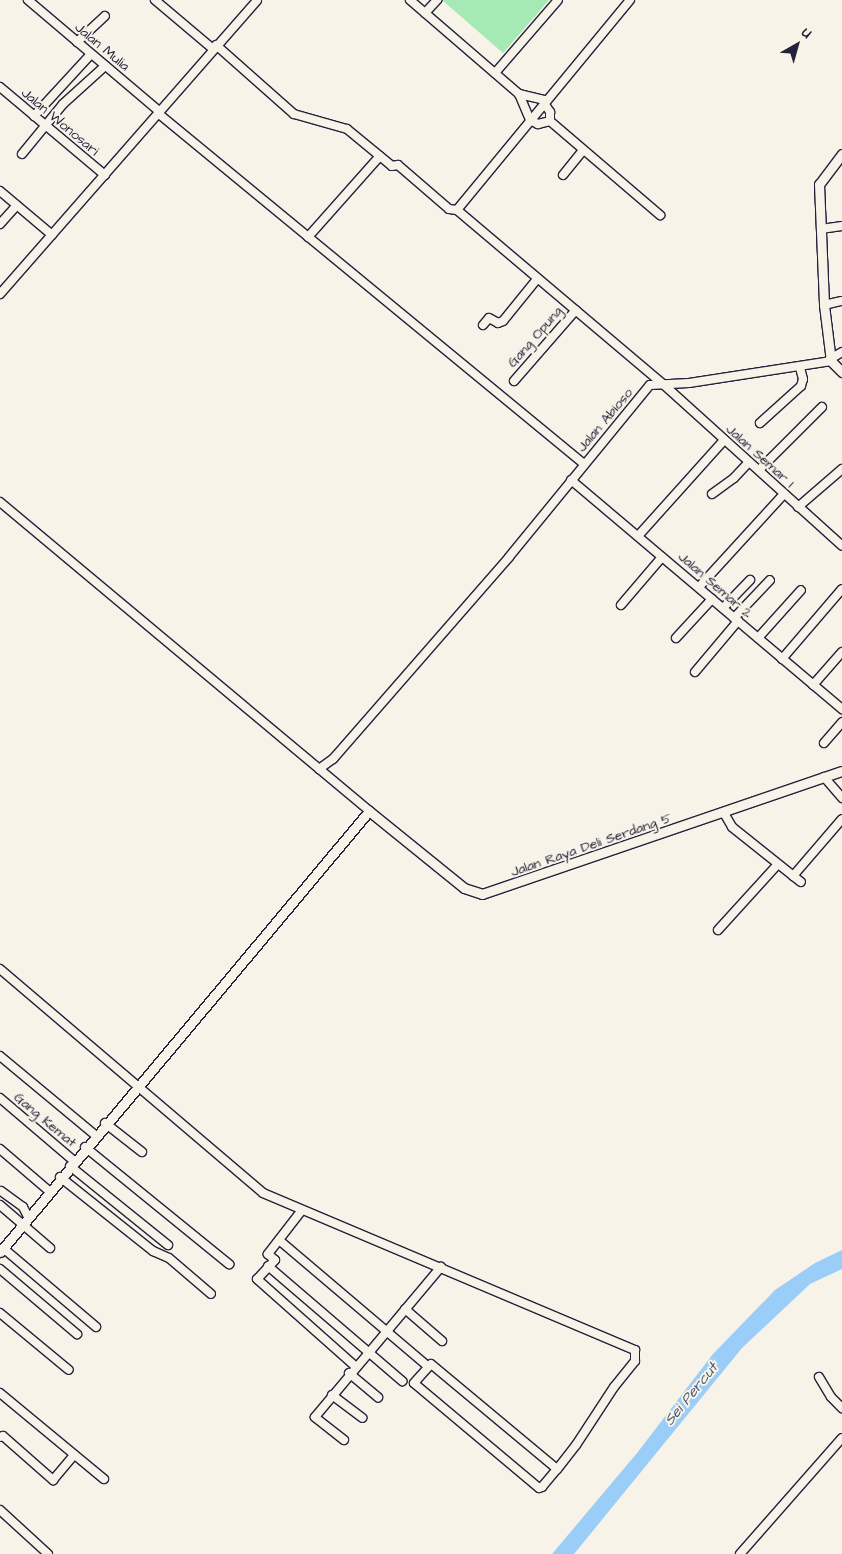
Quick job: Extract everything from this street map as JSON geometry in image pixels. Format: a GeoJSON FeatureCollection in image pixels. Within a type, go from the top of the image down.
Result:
{"type":"FeatureCollection","features":[{"type":"Feature","properties":{"kind":"street","name":"Jalan Mulia"},"geometry":{"type":"LineString","coordinates":[[28,0],[308,237],[584,464]]}},
{"type":"Feature","properties":{"kind":"street","name":"Jalan Semar 1"},"geometry":{"type":"LineString","coordinates":[[154,0],[214,47],[292,113],[347,129],[392,166],[398,165],[449,209],[458,210],[667,388],[842,546]]}},
{"type":"Feature","properties":{"kind":"street"},"geometry":{"type":"LineString","coordinates":[[0,294],[257,0]]}},
{"type":"Feature","properties":{"kind":"street"},"geometry":{"type":"LineString","coordinates":[[410,0],[519,94],[545,102],[550,112],[550,121],[660,214]]}},
{"type":"Feature","properties":{"kind":"street"},"geometry":{"type":"LineString","coordinates":[[425,13],[437,0]]}},
{"type":"Feature","properties":{"kind":"street"},"geometry":{"type":"LineString","coordinates":[[495,73],[558,0]]}},
{"type":"Feature","properties":{"kind":"street"},"geometry":{"type":"LineString","coordinates":[[458,210],[630,0]]}},
{"type":"Feature","properties":{"kind":"street"},"geometry":{"type":"LineString","coordinates":[[77,42],[105,16]]}},
{"type":"Feature","properties":{"kind":"street"},"geometry":{"type":"LineString","coordinates":[[34,116],[91,54]]}},
{"type":"Feature","properties":{"kind":"street"},"geometry":{"type":"LineString","coordinates":[[22,154],[47,127],[64,104],[105,66]]}},
{"type":"Feature","properties":{"kind":"street","name":"Jalan Wonosari"},"geometry":{"type":"LineString","coordinates":[[0,87],[105,175]]}},
{"type":"Feature","properties":{"kind":"street"},"geometry":{"type":"LineString","coordinates":[[519,94],[530,120],[538,124],[550,121]]}},
{"type":"Feature","properties":{"kind":"street"},"geometry":{"type":"LineString","coordinates":[[563,175],[584,150]]}},
{"type":"Feature","properties":{"kind":"street"},"geometry":{"type":"LineString","coordinates":[[842,154],[820,181],[824,305],[831,360],[842,372]]}},
{"type":"Feature","properties":{"kind":"street"},"geometry":{"type":"LineString","coordinates":[[308,237],[380,156]]}},
{"type":"Feature","properties":{"kind":"street"},"geometry":{"type":"LineString","coordinates":[[0,191],[52,235]]}},
{"type":"Feature","properties":{"kind":"street"},"geometry":{"type":"LineString","coordinates":[[0,224],[17,205]]}},
{"type":"Feature","properties":{"kind":"street"},"geometry":{"type":"LineString","coordinates":[[821,229],[842,226]]}},
{"type":"Feature","properties":{"kind":"street"},"geometry":{"type":"LineString","coordinates":[[483,324],[491,318],[501,322],[538,278]]}},
{"type":"Feature","properties":{"kind":"street"},"geometry":{"type":"LineString","coordinates":[[824,305],[842,301]]}},
{"type":"Feature","properties":{"kind":"street","name":"Gang Opung"},"geometry":{"type":"LineString","coordinates":[[514,381],[576,310]]}},
{"type":"Feature","properties":{"kind":"street","name":"Jalan Abioso"},"geometry":{"type":"LineString","coordinates":[[319,769],[333,759],[509,557],[650,385],[667,388],[800,368],[831,360],[842,352]]}},
{"type":"Feature","properties":{"kind":"street"},"geometry":{"type":"LineString","coordinates":[[760,423],[800,386],[803,379],[800,368]]}},
{"type":"Feature","properties":{"kind":"street"},"geometry":{"type":"LineString","coordinates":[[759,470],[822,407]]}},
{"type":"Feature","properties":{"kind":"street"},"geometry":{"type":"LineString","coordinates":[[638,536],[724,440]]}},
{"type":"Feature","properties":{"kind":"street"},"geometry":{"type":"LineString","coordinates":[[712,494],[734,478],[749,462]]}},
{"type":"Feature","properties":{"kind":"street"},"geometry":{"type":"LineString","coordinates":[[798,507],[842,469]]}},
{"type":"Feature","properties":{"kind":"street","name":"Jalan Semar 2"},"geometry":{"type":"LineString","coordinates":[[571,480],[842,710]]}},
{"type":"Feature","properties":{"kind":"street"},"geometry":{"type":"LineString","coordinates":[[699,587],[784,494]]}},
{"type":"Feature","properties":{"kind":"street"},"geometry":{"type":"LineString","coordinates":[[0,502],[369,811],[105,1123],[1,1250],[96,1327]]}},
{"type":"Feature","properties":{"kind":"street"},"geometry":{"type":"LineString","coordinates":[[621,605],[662,557]]}},
{"type":"Feature","properties":{"kind":"street"},"geometry":{"type":"LineString","coordinates":[[723,608],[750,580]]}},
{"type":"Feature","properties":{"kind":"street"},"geometry":{"type":"LineString","coordinates":[[695,672],[770,580]]}},
{"type":"Feature","properties":{"kind":"street"},"geometry":{"type":"LineString","coordinates":[[782,659],[842,589]]}},
{"type":"Feature","properties":{"kind":"street"},"geometry":{"type":"LineString","coordinates":[[758,638],[801,590]]}},
{"type":"Feature","properties":{"kind":"street"},"geometry":{"type":"LineString","coordinates":[[676,638],[712,599]]}},
{"type":"Feature","properties":{"kind":"street"},"geometry":{"type":"LineString","coordinates":[[813,685],[842,652]]}},
{"type":"Feature","properties":{"kind":"street"},"geometry":{"type":"LineString","coordinates":[[824,743],[842,722]]}},
{"type":"Feature","properties":{"kind":"street","name":"Jalan Raya Deli Serdang 5"},"geometry":{"type":"LineString","coordinates":[[369,811],[464,888],[482,894],[724,813],[842,771]]}},
{"type":"Feature","properties":{"kind":"street"},"geometry":{"type":"LineString","coordinates":[[824,777],[842,798]]}},
{"type":"Feature","properties":{"kind":"street"},"geometry":{"type":"LineString","coordinates":[[724,813],[732,827],[801,882]]}},
{"type":"Feature","properties":{"kind":"street"},"geometry":{"type":"LineString","coordinates":[[793,876],[842,819]]}},
{"type":"Feature","properties":{"kind":"street"},"geometry":{"type":"LineString","coordinates":[[718,930],[778,864]]}},
{"type":"Feature","properties":{"kind":"street"},"geometry":{"type":"LineString","coordinates":[[0,969],[259,1190],[302,1210],[635,1350],[635,1361],[556,1469],[542,1487],[537,1488],[414,1383],[431,1364],[556,1469]]}},
{"type":"Feature","properties":{"kind":"street"},"geometry":{"type":"LineString","coordinates":[[0,1056],[96,1135]]}},
{"type":"Feature","properties":{"kind":"street","name":"Gang Kemat"},"geometry":{"type":"LineString","coordinates":[[0,1098],[72,1164],[168,1245]]}},
{"type":"Feature","properties":{"kind":"street"},"geometry":{"type":"LineString","coordinates":[[105,1123],[142,1152]]}},
{"type":"Feature","properties":{"kind":"street"},"geometry":{"type":"LineString","coordinates":[[85,1147],[229,1264]]}},
{"type":"Feature","properties":{"kind":"street"},"geometry":{"type":"LineString","coordinates":[[0,1149],[49,1191]]}},
{"type":"Feature","properties":{"kind":"street"},"geometry":{"type":"LineString","coordinates":[[60,1177],[153,1251],[169,1258],[210,1294]]}},
{"type":"Feature","properties":{"kind":"street"},"geometry":{"type":"LineString","coordinates":[[1,1191],[24,1207],[25,1220]]}},
{"type":"Feature","properties":{"kind":"street"},"geometry":{"type":"LineString","coordinates":[[0,1205],[25,1220],[50,1248]]}},
{"type":"Feature","properties":{"kind":"street"},"geometry":{"type":"LineString","coordinates":[[302,1210],[268,1254],[275,1260],[257,1279],[355,1366]]}},
{"type":"Feature","properties":{"kind":"street"},"geometry":{"type":"LineString","coordinates":[[279,1240],[425,1364]]}},
{"type":"Feature","properties":{"kind":"street"},"geometry":{"type":"LineString","coordinates":[[268,1266],[402,1381]]}},
{"type":"Feature","properties":{"kind":"street"},"geometry":{"type":"LineString","coordinates":[[344,1440],[314,1417],[349,1373],[441,1267]]}},
{"type":"Feature","properties":{"kind":"street"},"geometry":{"type":"LineString","coordinates":[[0,1269],[77,1334]]}},
{"type":"Feature","properties":{"kind":"street"},"geometry":{"type":"LineString","coordinates":[[405,1308],[442,1341]]}},
{"type":"Feature","properties":{"kind":"street"},"geometry":{"type":"LineString","coordinates":[[0,1313],[69,1370]]}},
{"type":"Feature","properties":{"kind":"street"},"geometry":{"type":"LineString","coordinates":[[349,1373],[378,1397]]}},
{"type":"Feature","properties":{"kind":"street"},"geometry":{"type":"LineString","coordinates":[[819,1377],[827,1393],[842,1408]]}},
{"type":"Feature","properties":{"kind":"street"},"geometry":{"type":"LineString","coordinates":[[0,1393],[104,1479]]}},
{"type":"Feature","properties":{"kind":"street"},"geometry":{"type":"LineString","coordinates":[[332,1395],[362,1418]]}},
{"type":"Feature","properties":{"kind":"street"},"geometry":{"type":"LineString","coordinates":[[0,1437],[10,1441],[53,1480],[74,1455]]}},
{"type":"Feature","properties":{"kind":"street"},"geometry":{"type":"LineString","coordinates":[[740,1554],[842,1438]]}},
{"type":"Feature","properties":{"kind":"street"},"geometry":{"type":"LineString","coordinates":[[0,1510],[48,1554]]}},
{"type":"Feature","properties":{"kind":"green space"},"geometry":{"type":"Polygon","coordinates":[[[442,0],[549,0],[503,53],[442,0]]]}},
{"type":"Feature","properties":{"kind":"water","name":"Sei Percut"},"geometry":{"type":"Polygon","coordinates":[[[842,1250],[842,1269],[810,1284],[742,1348],[574,1554],[552,1554],[637,1453],[713,1354],[775,1290],[815,1263],[842,1250]]]}}]}
